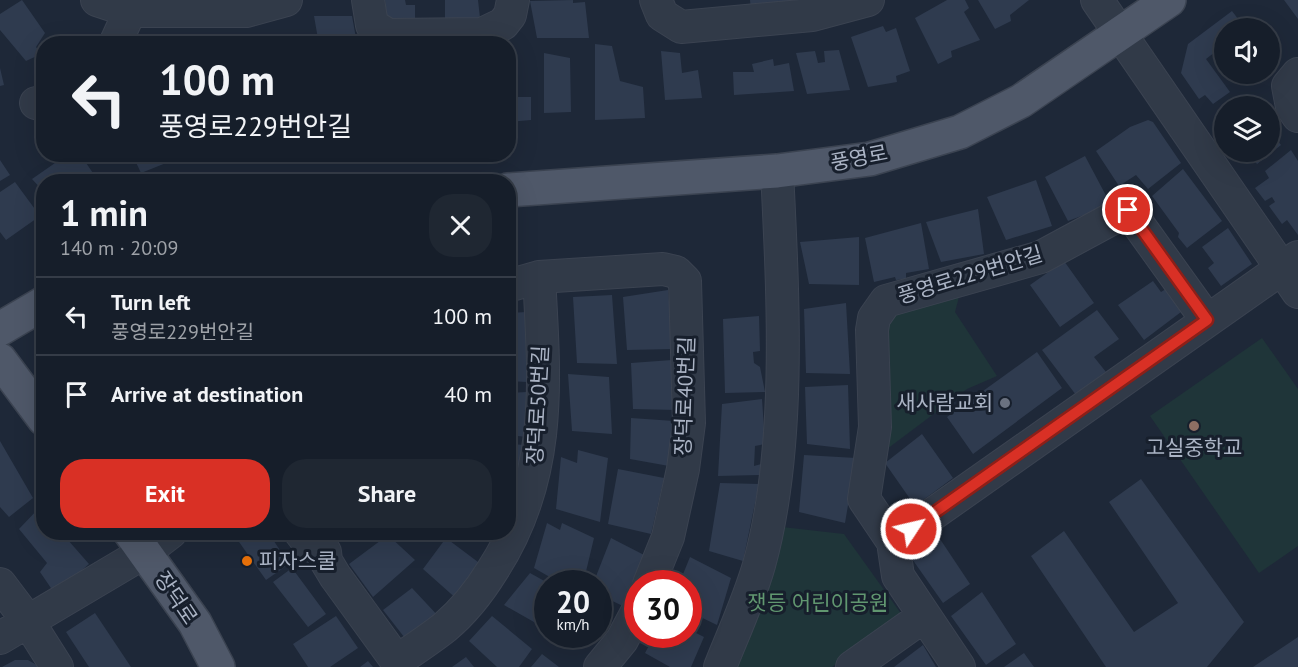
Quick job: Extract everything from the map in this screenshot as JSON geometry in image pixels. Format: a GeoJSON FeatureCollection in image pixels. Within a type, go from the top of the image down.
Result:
{"type":"FeatureCollection","features":[{"type":"Feature","properties":{"kind":"main road","name":"풍영로"},"geometry":{"type":"LineString","coordinates":[[516,189],[777,171],[870,159],[960,132],[1021,101],[1168,0]]}},
{"type":"Feature","properties":{"kind":"main road"},"geometry":{"type":"LineString","coordinates":[[0,329],[36,308]]}},
{"type":"Feature","properties":{"kind":"main road"},"geometry":{"type":"LineString","coordinates":[[0,360],[36,408]]}},
{"type":"Feature","properties":{"kind":"main road","name":"장덕로"},"geometry":{"type":"LineString","coordinates":[[138,542],[195,623],[218,667]]}},
{"type":"Feature","properties":{"kind":"street"},"geometry":{"type":"LineString","coordinates":[[97,0],[130,11],[246,11],[286,0]]}},
{"type":"Feature","properties":{"kind":"street"},"geometry":{"type":"LineString","coordinates":[[368,0],[372,25],[388,35],[482,34],[503,24],[510,15],[513,0]]}},
{"type":"Feature","properties":{"kind":"street"},"geometry":{"type":"LineString","coordinates":[[656,0],[662,15],[681,27],[812,15],[868,0]]}},
{"type":"Feature","properties":{"kind":"street"},"geometry":{"type":"LineString","coordinates":[[892,542],[1207,320],[1293,273],[1097,0]]}},
{"type":"Feature","properties":{"kind":"street"},"geometry":{"type":"LineString","coordinates":[[119,36],[130,11]]}},
{"type":"Feature","properties":{"kind":"street"},"geometry":{"type":"LineString","coordinates":[[1298,74],[1288,86],[1292,107],[1298,116]]}},
{"type":"Feature","properties":{"kind":"street"},"geometry":{"type":"LineString","coordinates":[[720,667],[759,566],[775,483],[780,410],[782,274],[777,171]]}},
{"type":"Feature","properties":{"kind":"street","name":"풍영로229번안길"},"geometry":{"type":"LineString","coordinates":[[959,667],[898,576],[892,542],[864,499],[875,427],[872,330],[874,318],[886,301],[1041,257],[1128,210],[1207,320]]}},
{"type":"Feature","properties":{"kind":"street","name":"장덕로40번길"},"geometry":{"type":"LineString","coordinates":[[539,277],[663,269],[681,276],[687,287],[689,423],[668,537],[655,570]]}},
{"type":"Feature","properties":{"kind":"street"},"geometry":{"type":"LineString","coordinates":[[516,284],[539,277]]}},
{"type":"Feature","properties":{"kind":"street","name":"장덕로50번길"},"geometry":{"type":"LineString","coordinates":[[516,526],[530,494],[540,444],[544,372],[539,277]]}},
{"type":"Feature","properties":{"kind":"street"},"geometry":{"type":"LineString","coordinates":[[306,540],[310,545],[333,542],[326,561],[399,664]]}},
{"type":"Feature","properties":{"kind":"street","name":"장덕로50번길"},"geometry":{"type":"LineString","coordinates":[[399,664],[446,626],[476,596],[510,540]]}},
{"type":"Feature","properties":{"kind":"street"},"geometry":{"type":"LineString","coordinates":[[0,638],[28,621],[138,542]]}},
{"type":"Feature","properties":{"kind":"street"},"geometry":{"type":"LineString","coordinates":[[0,584],[28,621],[57,667]]}},
{"type":"Feature","properties":{"kind":"street"},"geometry":{"type":"LineString","coordinates":[[852,667],[924,616]]}},
{"type":"Feature","properties":{"kind":"street"},"geometry":{"type":"LineString","coordinates":[[600,667],[624,636]]}},
{"type":"Feature","properties":{"kind":"green space"},"geometry":{"type":"Polygon","coordinates":[[[959,297],[955,312],[997,376],[967,389],[887,449],[886,328],[888,316],[959,297]]]}},
{"type":"Feature","properties":{"kind":"green space"},"geometry":{"type":"Polygon","coordinates":[[[1262,338],[1298,389],[1298,546],[1259,573],[1150,416],[1262,338]]]}},
{"type":"Feature","properties":{"kind":"green space","name":"잿등 어린이공원"},"geometry":{"type":"Polygon","coordinates":[[[782,527],[844,534],[902,615],[832,667],[729,667],[782,527]]]}},
{"type":"Feature","properties":{"kind":"building"},"geometry":{"type":"Polygon","coordinates":[[[22,0],[45,33],[43,36],[36,36],[36,56],[26,61],[0,30],[0,14],[22,0]]]}},
{"type":"Feature","properties":{"kind":"building"},"geometry":{"type":"Polygon","coordinates":[[[385,0],[405,0],[406,5],[415,5],[415,24],[388,25],[385,0]]]}},
{"type":"Feature","properties":{"kind":"building"},"geometry":{"type":"Polygon","coordinates":[[[445,0],[478,0],[481,27],[445,28],[445,0]]]}},
{"type":"Feature","properties":{"kind":"building"},"geometry":{"type":"Polygon","coordinates":[[[573,0],[573,3],[585,2],[589,38],[537,38],[530,1],[573,0]]]}},
{"type":"Feature","properties":{"kind":"building"},"geometry":{"type":"Polygon","coordinates":[[[750,0],[798,0],[798,7],[751,11],[750,0]]]}},
{"type":"Feature","properties":{"kind":"building"},"geometry":{"type":"Polygon","coordinates":[[[947,0],[965,0],[969,8],[964,12],[980,40],[951,51],[952,57],[938,64],[915,18],[947,0]]]}},
{"type":"Feature","properties":{"kind":"building"},"geometry":{"type":"Polygon","coordinates":[[[978,0],[1029,0],[1010,15],[1011,21],[995,29],[978,0]]]}},
{"type":"Feature","properties":{"kind":"building"},"geometry":{"type":"Polygon","coordinates":[[[1284,0],[1298,0],[1298,19],[1284,0]]]}},
{"type":"Feature","properties":{"kind":"building"},"geometry":{"type":"Polygon","coordinates":[[[1232,11],[1237,18],[1223,18],[1232,11]]]}},
{"type":"Feature","properties":{"kind":"building"},"geometry":{"type":"Polygon","coordinates":[[[314,16],[352,16],[356,36],[317,36],[314,16]]]}},
{"type":"Feature","properties":{"kind":"building"},"geometry":{"type":"Polygon","coordinates":[[[1214,24],[1214,53],[1206,59],[1214,70],[1214,84],[1224,84],[1230,92],[1224,96],[1214,96],[1213,104],[1205,95],[1199,99],[1181,73],[1188,44],[1214,24]]]}},
{"type":"Feature","properties":{"kind":"building"},"geometry":{"type":"Polygon","coordinates":[[[883,26],[886,32],[896,28],[910,71],[896,76],[897,82],[868,87],[851,37],[883,26]]]}},
{"type":"Feature","properties":{"kind":"building"},"geometry":{"type":"Polygon","coordinates":[[[595,44],[612,46],[620,81],[643,87],[645,118],[595,120],[595,44]]]}},
{"type":"Feature","properties":{"kind":"building"},"geometry":{"type":"Polygon","coordinates":[[[839,50],[850,90],[807,94],[796,53],[815,51],[818,63],[825,62],[824,51],[839,50]]]}},
{"type":"Feature","properties":{"kind":"building"},"geometry":{"type":"Polygon","coordinates":[[[661,51],[680,53],[682,73],[698,70],[702,98],[665,100],[661,51]]]}},
{"type":"Feature","properties":{"kind":"building"},"geometry":{"type":"Polygon","coordinates":[[[544,53],[570,58],[571,112],[544,113],[544,53]]]}},
{"type":"Feature","properties":{"kind":"building"},"geometry":{"type":"Polygon","coordinates":[[[773,59],[774,66],[789,63],[794,91],[734,95],[733,72],[754,72],[752,64],[773,59]]]}},
{"type":"Feature","properties":{"kind":"building"},"geometry":{"type":"Polygon","coordinates":[[[0,68],[4,85],[0,86],[0,68]]]}},
{"type":"Feature","properties":{"kind":"building"},"geometry":{"type":"Polygon","coordinates":[[[516,97],[531,97],[531,120],[516,121],[516,97]]]}},
{"type":"Feature","properties":{"kind":"building"},"geometry":{"type":"Polygon","coordinates":[[[1148,120],[1153,122],[1181,163],[1148,189],[1136,175],[1119,186],[1096,151],[1130,127],[1148,120]]]}},
{"type":"Feature","properties":{"kind":"building"},"geometry":{"type":"Polygon","coordinates":[[[1291,150],[1298,161],[1298,235],[1287,220],[1282,224],[1269,206],[1275,202],[1272,197],[1265,201],[1255,188],[1269,178],[1265,171],[1276,162],[1280,162],[1280,159],[1291,150]]]}},
{"type":"Feature","properties":{"kind":"building"},"geometry":{"type":"Polygon","coordinates":[[[1085,156],[1111,205],[1068,221],[1045,177],[1085,156]]]}},
{"type":"Feature","properties":{"kind":"building"},"geometry":{"type":"Polygon","coordinates":[[[0,160],[10,175],[0,181],[0,160]]]}},
{"type":"Feature","properties":{"kind":"building"},"geometry":{"type":"Polygon","coordinates":[[[56,162],[85,162],[94,174],[39,174],[56,162]]]}},
{"type":"Feature","properties":{"kind":"building"},"geometry":{"type":"Polygon","coordinates":[[[136,162],[168,162],[141,173],[136,162]]]}},
{"type":"Feature","properties":{"kind":"building"},"geometry":{"type":"Polygon","coordinates":[[[1183,169],[1222,221],[1187,248],[1152,196],[1183,169]]]}},
{"type":"Feature","properties":{"kind":"building"},"geometry":{"type":"Polygon","coordinates":[[[1036,180],[1052,226],[1006,240],[987,197],[1036,180]]]}},
{"type":"Feature","properties":{"kind":"building"},"geometry":{"type":"Polygon","coordinates":[[[15,182],[36,211],[36,219],[6,240],[0,232],[0,192],[15,182]]]}},
{"type":"Feature","properties":{"kind":"building"},"geometry":{"type":"Polygon","coordinates":[[[978,209],[984,254],[941,262],[926,222],[978,209]]]}},
{"type":"Feature","properties":{"kind":"building"},"geometry":{"type":"Polygon","coordinates":[[[921,223],[929,269],[906,273],[906,279],[896,280],[895,277],[874,282],[865,238],[921,223]]]}},
{"type":"Feature","properties":{"kind":"building"},"geometry":{"type":"Polygon","coordinates":[[[1228,228],[1252,264],[1221,286],[1208,268],[1214,263],[1202,247],[1228,228]]]}},
{"type":"Feature","properties":{"kind":"building"},"geometry":{"type":"Polygon","coordinates":[[[859,237],[859,285],[809,284],[800,242],[859,237]]]}},
{"type":"Feature","properties":{"kind":"building"},"geometry":{"type":"Polygon","coordinates":[[[1064,261],[1094,303],[1060,327],[1030,285],[1064,261]]]}},
{"type":"Feature","properties":{"kind":"building"},"geometry":{"type":"Polygon","coordinates":[[[1153,281],[1161,292],[1166,289],[1181,308],[1181,312],[1144,340],[1118,305],[1153,281]]]}},
{"type":"Feature","properties":{"kind":"building"},"geometry":{"type":"Polygon","coordinates":[[[668,290],[673,349],[627,350],[623,297],[668,290]]]}},
{"type":"Feature","properties":{"kind":"building"},"geometry":{"type":"Polygon","coordinates":[[[612,295],[617,364],[577,363],[573,297],[612,295]]]}},
{"type":"Feature","properties":{"kind":"building"},"geometry":{"type":"Polygon","coordinates":[[[846,303],[850,374],[806,373],[804,309],[846,303]]]}},
{"type":"Feature","properties":{"kind":"building"},"geometry":{"type":"Polygon","coordinates":[[[1097,310],[1119,339],[1094,357],[1106,372],[1076,395],[1042,350],[1097,310]]]}},
{"type":"Feature","properties":{"kind":"building"},"geometry":{"type":"Polygon","coordinates":[[[527,312],[527,382],[516,381],[516,313],[527,312]]]}},
{"type":"Feature","properties":{"kind":"building"},"geometry":{"type":"Polygon","coordinates":[[[759,316],[760,351],[753,352],[754,363],[760,367],[765,392],[725,393],[723,319],[759,316]]]}},
{"type":"Feature","properties":{"kind":"building","name":"새사람교회"},"geometry":{"type":"Polygon","coordinates":[[[1037,352],[1062,388],[973,454],[947,417],[1037,352]]]}},
{"type":"Feature","properties":{"kind":"building"},"geometry":{"type":"Polygon","coordinates":[[[672,360],[677,410],[633,409],[631,363],[672,360]]]}},
{"type":"Feature","properties":{"kind":"building"},"geometry":{"type":"Polygon","coordinates":[[[568,374],[609,377],[612,434],[572,431],[568,374]]]}},
{"type":"Feature","properties":{"kind":"building"},"geometry":{"type":"Polygon","coordinates":[[[848,385],[850,449],[807,444],[805,387],[848,385]]]}},
{"type":"Feature","properties":{"kind":"building"},"geometry":{"type":"Polygon","coordinates":[[[527,392],[527,437],[516,436],[516,393],[527,392]]]}},
{"type":"Feature","properties":{"kind":"building"},"geometry":{"type":"Polygon","coordinates":[[[762,399],[765,444],[755,446],[754,466],[765,463],[759,475],[718,476],[722,404],[762,399]]]}},
{"type":"Feature","properties":{"kind":"building"},"geometry":{"type":"Polygon","coordinates":[[[631,418],[674,421],[669,466],[630,459],[631,418]]]}},
{"type":"Feature","properties":{"kind":"building"},"geometry":{"type":"Polygon","coordinates":[[[922,434],[953,478],[915,506],[885,463],[922,434]]]}},
{"type":"Feature","properties":{"kind":"building"},"geometry":{"type":"Polygon","coordinates":[[[0,441],[33,498],[9,517],[0,507],[0,441]]]}},
{"type":"Feature","properties":{"kind":"building"},"geometry":{"type":"Polygon","coordinates":[[[516,444],[526,445],[517,497],[516,444]]]}},
{"type":"Feature","properties":{"kind":"building"},"geometry":{"type":"Polygon","coordinates":[[[578,450],[608,458],[600,522],[556,509],[561,457],[577,463],[578,450]]]}},
{"type":"Feature","properties":{"kind":"building"},"geometry":{"type":"Polygon","coordinates":[[[804,455],[856,458],[845,523],[799,512],[804,455]]]}},
{"type":"Feature","properties":{"kind":"building"},"geometry":{"type":"Polygon","coordinates":[[[618,469],[664,478],[651,534],[608,524],[618,469]]]}},
{"type":"Feature","properties":{"kind":"building"},"geometry":{"type":"Polygon","coordinates":[[[1141,479],[1244,622],[1207,667],[1106,667],[1031,556],[1064,531],[1134,632],[1178,603],[1109,502],[1141,479]]]}},
{"type":"Feature","properties":{"kind":"building"},"geometry":{"type":"Polygon","coordinates":[[[720,483],[759,484],[743,561],[709,551],[720,483]]]}},
{"type":"Feature","properties":{"kind":"building"},"geometry":{"type":"Polygon","coordinates":[[[36,511],[36,540],[68,540],[89,564],[55,594],[40,572],[47,563],[19,529],[36,511]]]}},
{"type":"Feature","properties":{"kind":"building"},"geometry":{"type":"Polygon","coordinates":[[[547,523],[560,530],[562,523],[594,538],[586,570],[538,570],[534,568],[547,523]]]}},
{"type":"Feature","properties":{"kind":"building"},"geometry":{"type":"Polygon","coordinates":[[[938,536],[970,584],[943,603],[910,556],[938,536]]]}},
{"type":"Feature","properties":{"kind":"building"},"geometry":{"type":"Polygon","coordinates":[[[611,538],[648,557],[643,570],[624,570],[624,607],[612,601],[612,570],[598,570],[611,538]]]}},
{"type":"Feature","properties":{"kind":"building"},"geometry":{"type":"Polygon","coordinates":[[[238,540],[273,540],[289,564],[266,580],[238,540]]]}},
{"type":"Feature","properties":{"kind":"building"},"geometry":{"type":"Polygon","coordinates":[[[381,540],[393,540],[415,560],[373,597],[349,564],[381,540]]]}},
{"type":"Feature","properties":{"kind":"building"},"geometry":{"type":"Polygon","coordinates":[[[445,540],[449,540],[482,565],[459,601],[423,569],[445,540]]]}},
{"type":"Feature","properties":{"kind":"building"},"geometry":{"type":"Polygon","coordinates":[[[485,540],[500,540],[497,546],[485,540]]]}},
{"type":"Feature","properties":{"kind":"building"},"geometry":{"type":"Polygon","coordinates":[[[690,557],[731,578],[717,625],[702,618],[702,570],[685,570],[690,557]]]}},
{"type":"Feature","properties":{"kind":"building"},"geometry":{"type":"Polygon","coordinates":[[[292,568],[326,614],[308,627],[273,582],[292,568]]]}},
{"type":"Feature","properties":{"kind":"building"},"geometry":{"type":"Polygon","coordinates":[[[530,573],[534,575],[534,622],[504,605],[530,573]]]}},
{"type":"Feature","properties":{"kind":"building"},"geometry":{"type":"Polygon","coordinates":[[[412,588],[440,618],[408,642],[383,610],[412,588]]]}},
{"type":"Feature","properties":{"kind":"building"},"geometry":{"type":"Polygon","coordinates":[[[982,592],[1016,644],[986,665],[951,616],[982,592]]]}},
{"type":"Feature","properties":{"kind":"building"},"geometry":{"type":"Polygon","coordinates":[[[95,613],[131,667],[89,667],[66,632],[95,613]]]}},
{"type":"Feature","properties":{"kind":"building"},"geometry":{"type":"Polygon","coordinates":[[[336,616],[358,648],[330,667],[308,667],[293,644],[336,616]]]}},
{"type":"Feature","properties":{"kind":"building"},"geometry":{"type":"Polygon","coordinates":[[[492,616],[532,649],[519,667],[497,667],[469,641],[492,616]]]}},
{"type":"Feature","properties":{"kind":"building"},"geometry":{"type":"Polygon","coordinates":[[[1298,637],[1298,667],[1253,667],[1298,637]]]}},
{"type":"Feature","properties":{"kind":"building"},"geometry":{"type":"Polygon","coordinates":[[[923,645],[936,667],[894,667],[923,645]]]}},
{"type":"Feature","properties":{"kind":"building"},"geometry":{"type":"Polygon","coordinates":[[[648,648],[699,648],[691,667],[670,667],[645,653],[648,648]]]}},
{"type":"Feature","properties":{"kind":"building"},"geometry":{"type":"Polygon","coordinates":[[[1024,653],[1034,667],[1004,667],[1024,653]]]}},
{"type":"Feature","properties":{"kind":"building"},"geometry":{"type":"Polygon","coordinates":[[[542,654],[559,667],[531,667],[542,654]]]}},
{"type":"Feature","properties":{"kind":"building"},"geometry":{"type":"Polygon","coordinates":[[[466,657],[474,667],[452,667],[466,657]]]}},
{"type":"Feature","properties":{"kind":"building"},"geometry":{"type":"Polygon","coordinates":[[[15,660],[28,660],[40,667],[2,667],[15,660]]]}},
{"type":"Feature","properties":{"kind":"building"},"geometry":{"type":"Polygon","coordinates":[[[368,661],[373,667],[360,667],[368,661]]]}},
{"type":"Feature","properties":{"kind":"place","name":"새사람교회"},"geometry":{"type":"Point","coordinates":[1005,403]}},
{"type":"Feature","properties":{"kind":"place","name":"고실중학교"},"geometry":{"type":"Point","coordinates":[1194,426]}},
{"type":"Feature","properties":{"kind":"place","name":"피자스쿨"},"geometry":{"type":"Point","coordinates":[247,561]}},
{"type":"Feature","properties":{"kind":"route"},"geometry":{"type":"LineString","coordinates":[[911,529],[1207,320],[1128,210]]}}]}
